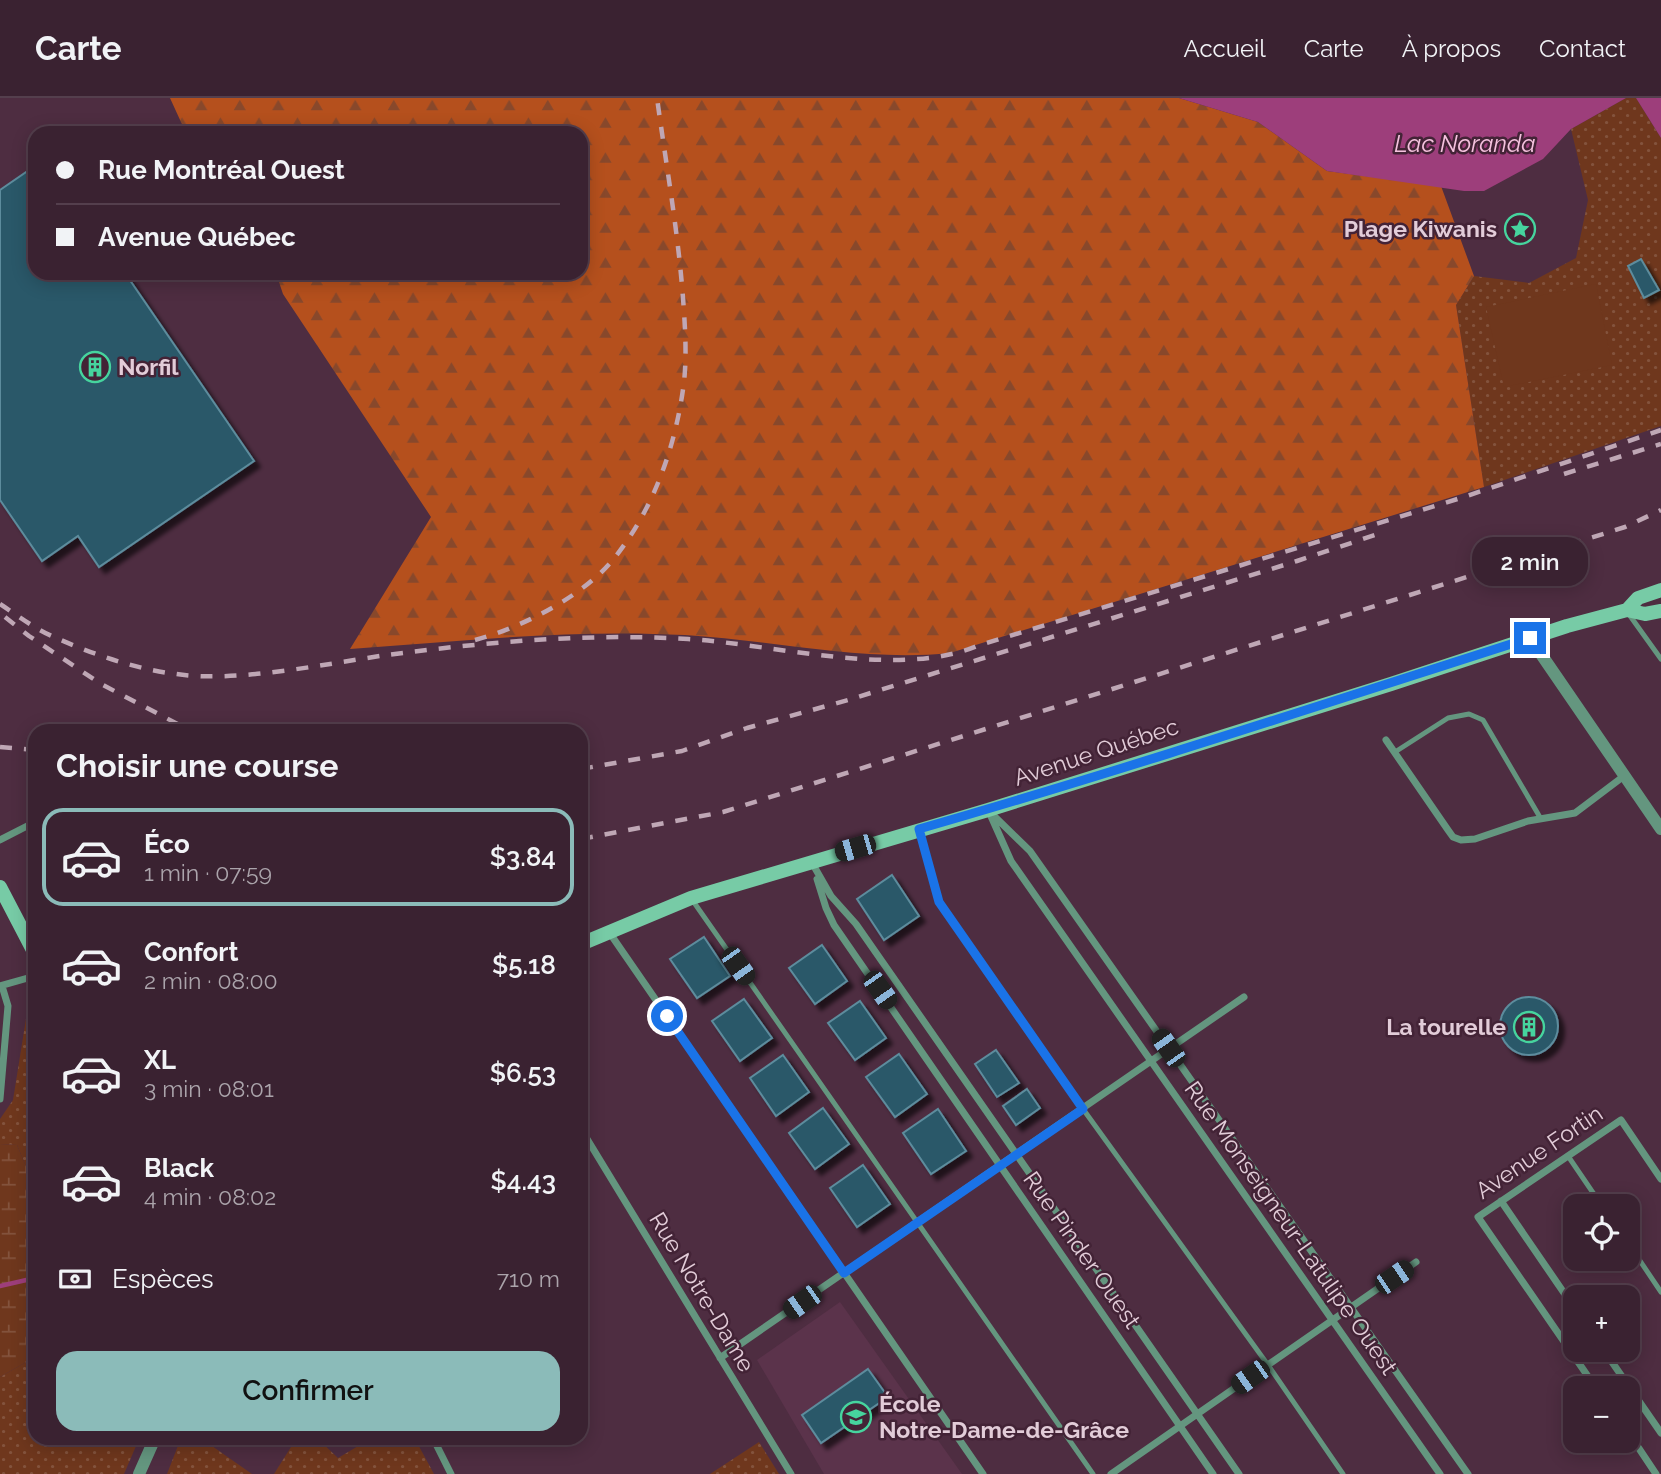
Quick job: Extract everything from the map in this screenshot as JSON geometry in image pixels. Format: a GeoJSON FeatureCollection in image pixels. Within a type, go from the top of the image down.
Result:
{"type":"FeatureCollection","features":[{"type":"Feature","properties":{"kind":"main road","name":"Avenue Québec"},"geometry":{"type":"LineString","coordinates":[[1627,610],[1638,598],[1661,590]]}},
{"type":"Feature","properties":{"kind":"main road","name":"Avenue Québec"},"geometry":{"type":"LineString","coordinates":[[588,941],[691,898],[988,810],[1530,638],[1627,610],[1646,614],[1661,611]]}},
{"type":"Feature","properties":{"kind":"main road"},"geometry":{"type":"LineString","coordinates":[[0,887],[28,941]]}},
{"type":"Feature","properties":{"kind":"street"},"geometry":{"type":"LineString","coordinates":[[1530,638],[1661,829]]}},
{"type":"Feature","properties":{"kind":"street"},"geometry":{"type":"LineString","coordinates":[[1386,740],[1453,837],[1461,840],[1475,839],[1541,819],[1575,813],[1625,776]]}},
{"type":"Feature","properties":{"kind":"street","name":"Rue Monseigneur-Latulipe Ouest"},"geometry":{"type":"LineString","coordinates":[[988,810],[1030,851],[1468,1474]]}},
{"type":"Feature","properties":{"kind":"street","name":"Rue Monseigneur-Latulipe Ouest"},"geometry":{"type":"LineString","coordinates":[[988,810],[1011,861],[1440,1474]]}},
{"type":"Feature","properties":{"kind":"street"},"geometry":{"type":"LineString","coordinates":[[0,840],[28,826]]}},
{"type":"Feature","properties":{"kind":"street","name":"Rue Pinder Ouest"},"geometry":{"type":"LineString","coordinates":[[811,861],[828,891],[856,924],[1239,1474]]}},
{"type":"Feature","properties":{"kind":"street","name":"Rue Pinder Ouest"},"geometry":{"type":"LineString","coordinates":[[811,861],[825,908],[834,925],[1213,1474]]}},
{"type":"Feature","properties":{"kind":"street"},"geometry":{"type":"LineString","coordinates":[[609,931],[983,1474]]}},
{"type":"Feature","properties":{"kind":"street"},"geometry":{"type":"LineString","coordinates":[[0,1099],[8,1006],[1,986],[28,978]]}},
{"type":"Feature","properties":{"kind":"street"},"geometry":{"type":"LineString","coordinates":[[720,1358],[1244,997]]}},
{"type":"Feature","properties":{"kind":"street","name":"Avenue Fortin"},"geometry":{"type":"LineString","coordinates":[[1589,1376],[1478,1217],[1621,1120],[1661,1179]]}},
{"type":"Feature","properties":{"kind":"street","name":"Rue Notre-Dame"},"geometry":{"type":"LineString","coordinates":[[588,1141],[791,1474]]}},
{"type":"Feature","properties":{"kind":"street"},"geometry":{"type":"LineString","coordinates":[[1501,1202],[1563,1292]]}},
{"type":"Feature","properties":{"kind":"street"},"geometry":{"type":"LineString","coordinates":[[1111,1474],[1416,1262]]}},
{"type":"Feature","properties":{"kind":"street"},"geometry":{"type":"LineString","coordinates":[[1612,1362],[1661,1433]]}},
{"type":"Feature","properties":{"kind":"street"},"geometry":{"type":"LineString","coordinates":[[139,1474],[152,1445]]}},
{"type":"Feature","properties":{"kind":"street"},"geometry":{"type":"LineString","coordinates":[[436,1445],[451,1474]]}},
{"type":"Feature","properties":{"kind":"street"},"geometry":{"type":"LineString","coordinates":[[1640,1451],[1656,1474]]}},
{"type":"Feature","properties":{"kind":"lane"},"geometry":{"type":"LineString","coordinates":[[1627,610],[1661,659]]}},
{"type":"Feature","properties":{"kind":"lane"},"geometry":{"type":"LineString","coordinates":[[1395,752],[1448,718],[1469,714],[1483,720],[1541,819]]}},
{"type":"Feature","properties":{"kind":"lane"},"geometry":{"type":"LineString","coordinates":[[919,829],[939,902],[1343,1474]]}},
{"type":"Feature","properties":{"kind":"lane"},"geometry":{"type":"LineString","coordinates":[[691,898],[1093,1474]]}},
{"type":"Feature","properties":{"kind":"lane"},"geometry":{"type":"LineString","coordinates":[[1568,1156],[1594,1194]]}},
{"type":"Feature","properties":{"kind":"lane"},"geometry":{"type":"LineString","coordinates":[[1640,1261],[1661,1292]]}},
{"type":"Feature","properties":{"kind":"shaded area","name":"École Notre-Dame-de-Grâce"},"geometry":{"type":"Polygon","coordinates":[[[840,1302],[962,1474],[824,1474],[757,1360],[840,1302]]]}},
{"type":"Feature","properties":{"kind":"green space"},"geometry":{"type":"Polygon","coordinates":[[[170,98],[1179,98],[1258,122],[1327,171],[1441,186],[1474,276],[1456,305],[1484,487],[950,653],[850,653],[718,638],[643,634],[518,637],[350,649],[431,517],[283,294],[278,280],[588,280],[588,126],[183,126],[170,98]]]}},
{"type":"Feature","properties":{"kind":"green space"},"geometry":{"type":"Polygon","coordinates":[[[1626,98],[1636,98],[1661,138],[1661,426],[1484,487],[1456,305],[1474,276],[1529,283],[1576,258],[1588,200],[1571,129],[1626,98]]]}},
{"type":"Feature","properties":{"kind":"green space"},"geometry":{"type":"Polygon","coordinates":[[[1596,284],[1612,365],[1504,387],[1486,307],[1596,284]]]}},
{"type":"Feature","properties":{"kind":"green space"},"geometry":{"type":"Polygon","coordinates":[[[28,1006],[28,1171],[17,1145],[0,1144],[0,1119],[13,1100],[28,1006]]]}},
{"type":"Feature","properties":{"kind":"green space"},"geometry":{"type":"Polygon","coordinates":[[[0,1144],[17,1145],[28,1171],[28,1361],[0,1377],[0,1144]]]}},
{"type":"Feature","properties":{"kind":"green space"},"geometry":{"type":"Polygon","coordinates":[[[28,1361],[28,1445],[136,1445],[124,1474],[0,1474],[0,1377],[28,1361]]]}},
{"type":"Feature","properties":{"kind":"green space"},"geometry":{"type":"Polygon","coordinates":[[[759,1442],[779,1474],[710,1474],[759,1442]]]}},
{"type":"Feature","properties":{"kind":"green space"},"geometry":{"type":"Polygon","coordinates":[[[178,1445],[211,1445],[252,1474],[167,1474],[178,1445]]]}},
{"type":"Feature","properties":{"kind":"green space"},"geometry":{"type":"Polygon","coordinates":[[[292,1445],[324,1445],[338,1458],[360,1445],[418,1445],[434,1474],[274,1474],[292,1445]]]}},
{"type":"Feature","properties":{"kind":"water","name":"Lac Noranda"},"geometry":{"type":"Polygon","coordinates":[[[1179,98],[1626,98],[1571,129],[1543,159],[1484,191],[1464,191],[1327,171],[1258,122],[1179,98]]]}},
{"type":"Feature","properties":{"kind":"water"},"geometry":{"type":"Polygon","coordinates":[[[1636,98],[1661,98],[1661,138],[1636,98]]]}},
{"type":"Feature","properties":{"kind":"building","name":"Norfil"},"geometry":{"type":"Polygon","coordinates":[[[28,171],[28,280],[130,280],[254,461],[99,567],[78,536],[42,561],[0,500],[0,190],[28,171]]]}},
{"type":"Feature","properties":{"kind":"building"},"geometry":{"type":"Polygon","coordinates":[[[1641,259],[1659,290],[1644,298],[1628,266],[1641,259]]]}},
{"type":"Feature","properties":{"kind":"building"},"geometry":{"type":"Polygon","coordinates":[[[892,875],[919,916],[884,940],[857,899],[892,875]]]}},
{"type":"Feature","properties":{"kind":"building"},"geometry":{"type":"Polygon","coordinates":[[[704,937],[730,976],[697,998],[670,959],[704,937]]]}},
{"type":"Feature","properties":{"kind":"building"},"geometry":{"type":"Polygon","coordinates":[[[822,945],[847,981],[815,1004],[789,968],[822,945]]]}},
{"type":"Feature","properties":{"kind":"building","name":"La tourelle"},"geometry":{"type":"Polygon","coordinates":[[[1529,997],[1540,999],[1553,1010],[1558,1026],[1556,1037],[1545,1050],[1529,1055],[1518,1053],[1505,1042],[1500,1026],[1502,1015],[1513,1002],[1529,997]]]}},
{"type":"Feature","properties":{"kind":"building"},"geometry":{"type":"Polygon","coordinates":[[[744,999],[772,1038],[740,1061],[712,1021],[744,999]]]}},
{"type":"Feature","properties":{"kind":"building"},"geometry":{"type":"Polygon","coordinates":[[[860,1001],[886,1038],[855,1060],[828,1023],[860,1001]]]}},
{"type":"Feature","properties":{"kind":"building"},"geometry":{"type":"Polygon","coordinates":[[[996,1050],[1019,1083],[997,1097],[975,1064],[996,1050]]]}},
{"type":"Feature","properties":{"kind":"building"},"geometry":{"type":"Polygon","coordinates":[[[899,1054],[927,1094],[895,1117],[866,1077],[899,1054]]]}},
{"type":"Feature","properties":{"kind":"building"},"geometry":{"type":"Polygon","coordinates":[[[783,1055],[809,1092],[776,1116],[750,1078],[783,1055]]]}},
{"type":"Feature","properties":{"kind":"building"},"geometry":{"type":"Polygon","coordinates":[[[1027,1089],[1040,1108],[1016,1125],[1003,1106],[1027,1089]]]}},
{"type":"Feature","properties":{"kind":"building"},"geometry":{"type":"Polygon","coordinates":[[[823,1108],[849,1144],[815,1169],[789,1133],[823,1108]]]}},
{"type":"Feature","properties":{"kind":"building"},"geometry":{"type":"Polygon","coordinates":[[[938,1109],[966,1151],[931,1174],[903,1133],[938,1109]]]}},
{"type":"Feature","properties":{"kind":"building"},"geometry":{"type":"Polygon","coordinates":[[[863,1165],[890,1204],[857,1227],[830,1188],[863,1165]]]}},
{"type":"Feature","properties":{"kind":"building"},"geometry":{"type":"Polygon","coordinates":[[[868,1369],[888,1397],[821,1443],[802,1415],[868,1369]]]}},
{"type":"Feature","properties":{"kind":"waterway"},"geometry":{"type":"LineString","coordinates":[[0,1286],[28,1280]]}},
{"type":"Feature","properties":{"kind":"railway"},"geometry":{"type":"LineString","coordinates":[[475,640],[530,620],[583,588],[598,575],[626,543],[639,522],[668,454],[684,382],[685,340],[678,248],[657,98]]}},
{"type":"Feature","properties":{"kind":"railway"},"geometry":{"type":"LineString","coordinates":[[0,604],[47,634],[98,655],[129,665],[200,676],[281,671],[424,650],[613,637],[688,639],[835,657],[910,660],[945,655],[977,646],[1464,497],[1661,430]]}},
{"type":"Feature","properties":{"kind":"railway"},"geometry":{"type":"LineString","coordinates":[[1564,474],[1661,444]]}},
{"type":"Feature","properties":{"kind":"railway"},"geometry":{"type":"LineString","coordinates":[[588,838],[723,812],[1625,527],[1661,510]]}},
{"type":"Feature","properties":{"kind":"railway"},"geometry":{"type":"LineString","coordinates":[[588,768],[682,751],[747,728],[848,700],[1384,532]]}},
{"type":"Feature","properties":{"kind":"railway"},"geometry":{"type":"LineString","coordinates":[[5,617],[101,684],[178,724]]}},
{"type":"Feature","properties":{"kind":"railway"},"geometry":{"type":"LineString","coordinates":[[0,747],[28,749]]}},
{"type":"Feature","properties":{"kind":"place","name":"Plage Kiwanis"},"geometry":{"type":"Point","coordinates":[1520,229]}},
{"type":"Feature","properties":{"kind":"place","name":"Norfil"},"geometry":{"type":"Point","coordinates":[95,367]}},
{"type":"Feature","properties":{"kind":"place","name":"La tourelle"},"geometry":{"type":"Point","coordinates":[1529,1027]}},
{"type":"Feature","properties":{"kind":"place","name":"École Notre-Dame-de-Grâce"},"geometry":{"type":"Point","coordinates":[856,1417]}},
{"type":"Feature","properties":{"kind":"route"},"geometry":{"type":"LineString","coordinates":[[667,1016],[844,1273],[1083,1109],[939,902],[919,829],[988,810],[1530,638]]}}]}
